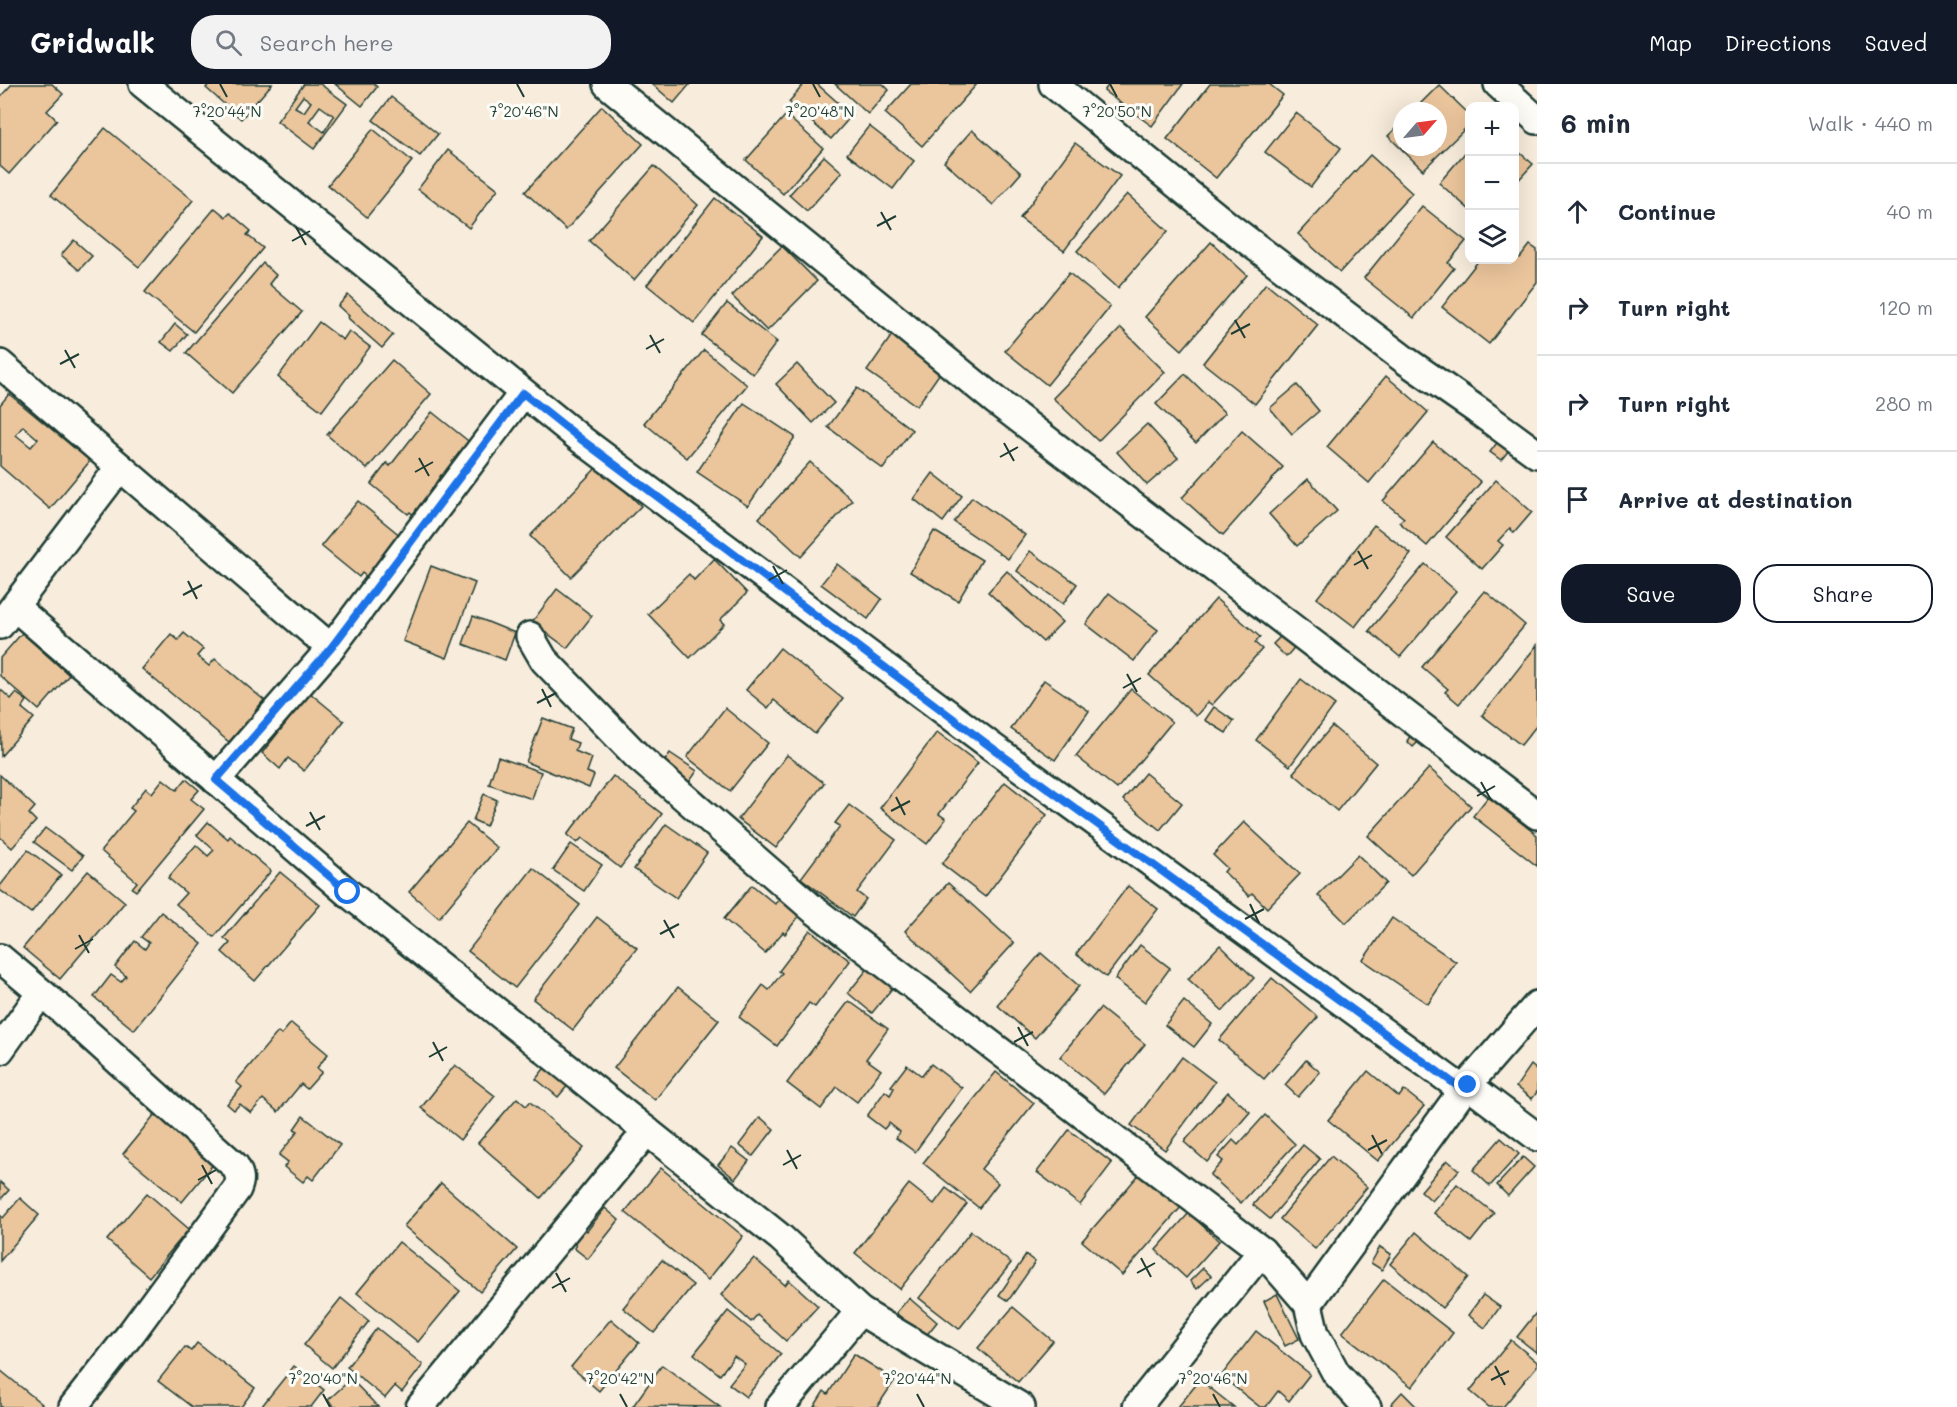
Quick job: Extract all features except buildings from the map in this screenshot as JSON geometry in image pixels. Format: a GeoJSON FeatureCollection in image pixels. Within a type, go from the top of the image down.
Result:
{"type":"FeatureCollection","features":[{"type":"Feature","properties":{"kind":"street"},"geometry":{"type":"LineString","coordinates":[[143,84],[582,440],[991,747],[1537,1137]]}},
{"type":"Feature","properties":{"kind":"street"},"geometry":{"type":"LineString","coordinates":[[607,84],[996,401],[1537,815]]}},
{"type":"Feature","properties":{"kind":"street"},"geometry":{"type":"LineString","coordinates":[[1053,84],[1227,225],[1405,360],[1537,454]]}},
{"type":"Feature","properties":{"kind":"street"},"geometry":{"type":"LineString","coordinates":[[1498,84],[1537,120]]}},
{"type":"Feature","properties":{"kind":"street"},"geometry":{"type":"LineString","coordinates":[[0,364],[331,648]]}},
{"type":"Feature","properties":{"kind":"street"},"geometry":{"type":"LineString","coordinates":[[216,780],[331,648],[523,393]]}},
{"type":"Feature","properties":{"kind":"street"},"geometry":{"type":"LineString","coordinates":[[120,467],[7,616],[216,780],[348,892],[781,1238],[860,1311],[1021,1407]]}},
{"type":"Feature","properties":{"kind":"street"},"geometry":{"type":"LineString","coordinates":[[530,636],[544,660],[637,756],[813,909],[1262,1251],[1308,1304],[1315,1334],[1336,1373],[1367,1407]]}},
{"type":"Feature","properties":{"kind":"street"},"geometry":{"type":"LineString","coordinates":[[0,958],[235,1166],[240,1181],[237,1190],[73,1407]]}},
{"type":"Feature","properties":{"kind":"street"},"geometry":{"type":"LineString","coordinates":[[0,1050],[41,993]]}},
{"type":"Feature","properties":{"kind":"street"},"geometry":{"type":"LineString","coordinates":[[1308,1304],[1465,1087],[1537,1005]]}},
{"type":"Feature","properties":{"kind":"street"},"geometry":{"type":"LineString","coordinates":[[420,1407],[647,1131]]}},
{"type":"Feature","properties":{"kind":"street"},"geometry":{"type":"LineString","coordinates":[[1137,1407],[1262,1251]]}},
{"type":"Feature","properties":{"kind":"street"},"geometry":{"type":"LineString","coordinates":[[780,1407],[860,1311]]}},
{"type":"Feature","properties":{"kind":"route"},"geometry":{"type":"LineString","coordinates":[[348,892],[216,780],[331,648],[523,393],[582,440],[991,747],[1463,1090],[1468,1085]]}}]}
